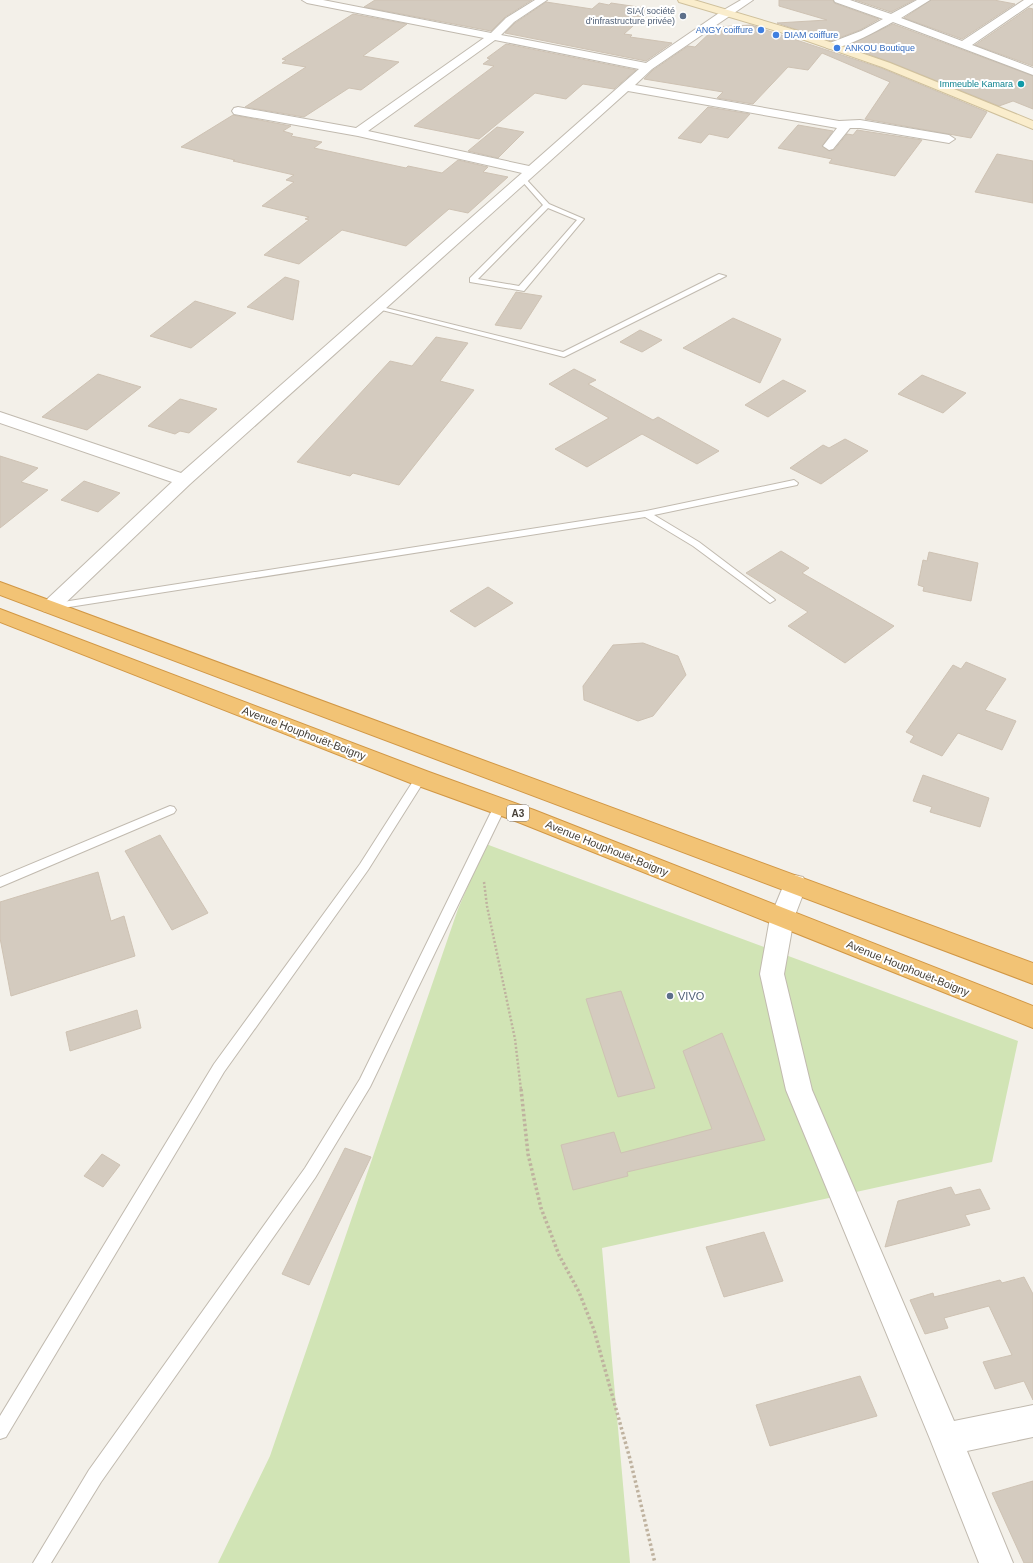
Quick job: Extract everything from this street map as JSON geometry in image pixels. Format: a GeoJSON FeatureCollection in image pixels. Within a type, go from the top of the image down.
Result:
{"type":"FeatureCollection","features":[{"type":"Feature","properties":{"kind":"highway"},"geometry":{"type":"LineString","coordinates":[[0,588],[443,752],[1033,974]]}},
{"type":"Feature","properties":{"kind":"highway","name":"Avenue Houphouët-Boigny"},"geometry":{"type":"LineString","coordinates":[[0,615],[421,778],[500,806],[1033,1017]]}},
{"type":"Feature","properties":{"kind":"main road"},"geometry":{"type":"LineString","coordinates":[[683,0],[831,46],[939,86],[1033,125]]}},
{"type":"Feature","properties":{"kind":"street"},"geometry":{"type":"LineString","coordinates":[[307,0],[648,66]]}},
{"type":"Feature","properties":{"kind":"street"},"geometry":{"type":"LineString","coordinates":[[358,132],[494,36],[499,28],[511,18],[542,0]]}},
{"type":"Feature","properties":{"kind":"street"},"geometry":{"type":"LineString","coordinates":[[50,607],[184,480],[528,175],[648,66],[726,13],[748,0]]}},
{"type":"Feature","properties":{"kind":"street"},"geometry":{"type":"LineString","coordinates":[[839,0],[894,19],[1033,72]]}},
{"type":"Feature","properties":{"kind":"street"},"geometry":{"type":"LineString","coordinates":[[831,46],[866,33],[894,19],[925,0]]}},
{"type":"Feature","properties":{"kind":"street"},"geometry":{"type":"LineString","coordinates":[[964,46],[1031,0]]}},
{"type":"Feature","properties":{"kind":"street"},"geometry":{"type":"LineString","coordinates":[[626,87],[839,125],[860,124],[949,139]]}},
{"type":"Feature","properties":{"kind":"street"},"geometry":{"type":"LineString","coordinates":[[238,111],[358,132],[528,175]]}},
{"type":"Feature","properties":{"kind":"street"},"geometry":{"type":"LineString","coordinates":[[829,146],[847,124]]}},
{"type":"Feature","properties":{"kind":"street"},"geometry":{"type":"LineString","coordinates":[[0,417],[184,480]]}},
{"type":"Feature","properties":{"kind":"street"},"geometry":{"type":"LineString","coordinates":[[795,884],[782,918],[772,974],[799,1090],[946,1439],[996,1563]]}},
{"type":"Feature","properties":{"kind":"street"},"geometry":{"type":"LineString","coordinates":[[946,1439],[1033,1421]]}},
{"type":"Feature","properties":{"kind":"lane"},"geometry":{"type":"LineString","coordinates":[[528,175],[547,205],[581,219],[521,289],[473,280],[547,205]]}},
{"type":"Feature","properties":{"kind":"lane"},"geometry":{"type":"LineString","coordinates":[[378,308],[564,354],[722,276]]}},
{"type":"Feature","properties":{"kind":"lane"},"geometry":{"type":"LineString","coordinates":[[50,607],[646,514],[794,483]]}},
{"type":"Feature","properties":{"kind":"lane"},"geometry":{"type":"LineString","coordinates":[[646,514],[696,544],[770,600]]}},
{"type":"Feature","properties":{"kind":"lane"},"geometry":{"type":"LineString","coordinates":[[0,1432],[219,1068],[364,867],[421,778]]}},
{"type":"Feature","properties":{"kind":"lane"},"geometry":{"type":"LineString","coordinates":[[41,1563],[95,1476],[310,1173],[361,1089],[500,806]]}},
{"type":"Feature","properties":{"kind":"lane"},"geometry":{"type":"LineString","coordinates":[[0,882],[170,810]]}},
{"type":"Feature","properties":{"kind":"path"},"geometry":{"type":"LineString","coordinates":[[484,876],[487,906],[515,1040],[528,1154],[541,1208],[559,1255],[579,1292],[594,1330],[630,1459],[655,1563]]}},
{"type":"Feature","properties":{"kind":"green space"},"geometry":{"type":"Polygon","coordinates":[[[486,844],[1018,1041],[992,1162],[602,1248],[630,1563],[218,1563],[270,1456],[458,909],[486,844]]]}},
{"type":"Feature","properties":{"kind":"building"},"geometry":{"type":"Polygon","coordinates":[[[375,0],[532,0],[505,17],[491,31],[364,7],[375,0]]]}},
{"type":"Feature","properties":{"kind":"building"},"geometry":{"type":"Polygon","coordinates":[[[779,0],[833,0],[834,3],[879,19],[860,30],[831,41],[777,23],[827,20],[779,6],[779,0]]]}},
{"type":"Feature","properties":{"kind":"building"},"geometry":{"type":"Polygon","coordinates":[[[855,0],[914,0],[891,12],[855,0]]]}},
{"type":"Feature","properties":{"kind":"building"},"geometry":{"type":"Polygon","coordinates":[[[931,0],[994,0],[1015,4],[962,39],[904,18],[931,0]]]}},
{"type":"Feature","properties":{"kind":"building"},"geometry":{"type":"Polygon","coordinates":[[[546,2],[592,9],[599,3],[609,5],[611,3],[652,9],[624,34],[632,35],[630,37],[672,43],[646,61],[505,33],[515,23],[546,2]]]}},
{"type":"Feature","properties":{"kind":"building"},"geometry":{"type":"Polygon","coordinates":[[[1029,8],[1033,9],[1033,66],[975,45],[1029,8]]]}},
{"type":"Feature","properties":{"kind":"building"},"geometry":{"type":"Polygon","coordinates":[[[353,14],[407,24],[363,56],[399,62],[361,90],[349,88],[304,117],[245,107],[306,67],[282,63],[286,60],[282,59],[353,14]]]}},
{"type":"Feature","properties":{"kind":"building"},"geometry":{"type":"Polygon","coordinates":[[[893,24],[1033,76],[1033,109],[1013,101],[999,106],[846,46],[893,24]]]}},
{"type":"Feature","properties":{"kind":"building"},"geometry":{"type":"Polygon","coordinates":[[[751,25],[881,68],[987,112],[971,138],[865,119],[890,82],[822,53],[808,70],[788,67],[753,104],[717,98],[723,92],[644,79],[653,70],[688,46],[695,47],[716,27],[751,25]]]}},
{"type":"Feature","properties":{"kind":"building"},"geometry":{"type":"Polygon","coordinates":[[[506,44],[636,70],[614,89],[583,84],[566,99],[535,93],[479,139],[414,126],[494,66],[483,64],[490,59],[487,58],[506,44]]]}},
{"type":"Feature","properties":{"kind":"building"},"geometry":{"type":"Polygon","coordinates":[[[708,107],[750,114],[728,138],[709,134],[701,143],[678,138],[708,107]]]}},
{"type":"Feature","properties":{"kind":"building"},"geometry":{"type":"Polygon","coordinates":[[[233,115],[291,126],[283,131],[293,134],[291,136],[322,142],[314,148],[406,168],[408,166],[442,173],[458,160],[488,167],[483,172],[508,177],[468,213],[449,209],[406,246],[342,230],[299,264],[264,255],[309,220],[305,219],[309,217],[262,206],[294,182],[286,180],[294,175],[181,147],[233,115]]]}},
{"type":"Feature","properties":{"kind":"building"},"geometry":{"type":"Polygon","coordinates":[[[798,125],[833,131],[822,146],[829,151],[834,150],[847,134],[853,135],[857,130],[922,140],[895,176],[829,163],[832,159],[778,148],[798,125]]]}},
{"type":"Feature","properties":{"kind":"building"},"geometry":{"type":"Polygon","coordinates":[[[497,127],[524,132],[498,158],[468,151],[497,127]]]}},
{"type":"Feature","properties":{"kind":"building"},"geometry":{"type":"Polygon","coordinates":[[[997,154],[1033,161],[1033,203],[975,192],[997,154]]]}},
{"type":"Feature","properties":{"kind":"building"},"geometry":{"type":"Polygon","coordinates":[[[285,277],[299,281],[293,320],[247,307],[285,277]]]}},
{"type":"Feature","properties":{"kind":"building"},"geometry":{"type":"Polygon","coordinates":[[[516,292],[542,296],[521,329],[495,325],[516,292]]]}},
{"type":"Feature","properties":{"kind":"building"},"geometry":{"type":"Polygon","coordinates":[[[195,301],[236,313],[191,348],[150,336],[195,301]]]}},
{"type":"Feature","properties":{"kind":"building"},"geometry":{"type":"Polygon","coordinates":[[[733,318],[781,339],[760,383],[683,348],[733,318]]]}},
{"type":"Feature","properties":{"kind":"building"},"geometry":{"type":"Polygon","coordinates":[[[640,330],[662,340],[642,352],[620,342],[640,330]]]}},
{"type":"Feature","properties":{"kind":"building"},"geometry":{"type":"Polygon","coordinates":[[[436,337],[468,343],[440,381],[474,390],[399,485],[353,473],[350,476],[297,462],[390,361],[412,366],[436,337]]]}},
{"type":"Feature","properties":{"kind":"building"},"geometry":{"type":"Polygon","coordinates":[[[574,369],[596,380],[588,384],[653,420],[658,417],[719,451],[697,464],[642,434],[587,467],[555,449],[609,418],[549,384],[574,369]]]}},
{"type":"Feature","properties":{"kind":"building"},"geometry":{"type":"Polygon","coordinates":[[[98,374],[141,387],[87,430],[42,417],[98,374]]]}},
{"type":"Feature","properties":{"kind":"building"},"geometry":{"type":"Polygon","coordinates":[[[922,375],[966,393],[943,413],[898,394],[922,375]]]}},
{"type":"Feature","properties":{"kind":"building"},"geometry":{"type":"Polygon","coordinates":[[[783,380],[806,391],[768,417],[745,405],[783,380]]]}},
{"type":"Feature","properties":{"kind":"building"},"geometry":{"type":"Polygon","coordinates":[[[180,399],[217,409],[189,433],[180,431],[175,434],[148,426],[180,399]]]}},
{"type":"Feature","properties":{"kind":"building"},"geometry":{"type":"Polygon","coordinates":[[[845,439],[868,451],[821,484],[790,468],[823,445],[829,448],[845,439]]]}},
{"type":"Feature","properties":{"kind":"building"},"geometry":{"type":"Polygon","coordinates":[[[0,456],[38,468],[21,482],[48,490],[0,528],[0,456]]]}},
{"type":"Feature","properties":{"kind":"building"},"geometry":{"type":"Polygon","coordinates":[[[84,481],[120,493],[98,512],[61,500],[84,481]]]}},
{"type":"Feature","properties":{"kind":"building"},"geometry":{"type":"Polygon","coordinates":[[[781,551],[809,568],[802,573],[894,626],[845,663],[788,626],[808,612],[746,573],[781,551]]]}},
{"type":"Feature","properties":{"kind":"building"},"geometry":{"type":"Polygon","coordinates":[[[929,552],[978,563],[971,601],[923,591],[924,587],[918,585],[923,560],[927,561],[929,552]]]}},
{"type":"Feature","properties":{"kind":"building"},"geometry":{"type":"Polygon","coordinates":[[[488,587],[513,603],[475,627],[450,611],[488,587]]]}},
{"type":"Feature","properties":{"kind":"building"},"geometry":{"type":"Polygon","coordinates":[[[643,643],[678,656],[686,675],[653,716],[638,721],[584,700],[583,686],[613,645],[643,643]]]}},
{"type":"Feature","properties":{"kind":"building"},"geometry":{"type":"Polygon","coordinates":[[[966,662],[1006,679],[985,710],[1016,721],[1002,750],[958,733],[942,756],[910,742],[914,736],[906,732],[953,665],[961,669],[966,662]]]}},
{"type":"Feature","properties":{"kind":"building"},"geometry":{"type":"Polygon","coordinates":[[[923,775],[989,798],[980,827],[930,812],[932,807],[913,801],[923,775]]]}},
{"type":"Feature","properties":{"kind":"building"},"geometry":{"type":"Polygon","coordinates":[[[160,835],[208,913],[172,930],[125,851],[160,835]]]}},
{"type":"Feature","properties":{"kind":"building"},"geometry":{"type":"Polygon","coordinates":[[[98,872],[111,921],[124,916],[135,956],[11,996],[0,938],[0,902],[98,872]]]}},
{"type":"Feature","properties":{"kind":"building"},"geometry":{"type":"Polygon","coordinates":[[[621,991],[655,1088],[618,1097],[586,999],[621,991]]]}},
{"type":"Feature","properties":{"kind":"building"},"geometry":{"type":"Polygon","coordinates":[[[137,1010],[141,1028],[70,1051],[66,1032],[137,1010]]]}},
{"type":"Feature","properties":{"kind":"building"},"geometry":{"type":"Polygon","coordinates":[[[722,1033],[765,1140],[627,1172],[628,1176],[573,1190],[561,1145],[614,1132],[621,1153],[712,1129],[683,1051],[722,1033]]]}},
{"type":"Feature","properties":{"kind":"building"},"geometry":{"type":"Polygon","coordinates":[[[345,1148],[371,1157],[309,1285],[282,1274],[345,1148]]]}},
{"type":"Feature","properties":{"kind":"building"},"geometry":{"type":"Polygon","coordinates":[[[102,1154],[120,1165],[103,1187],[84,1176],[102,1154]]]}},
{"type":"Feature","properties":{"kind":"building"},"geometry":{"type":"Polygon","coordinates":[[[951,1187],[955,1195],[980,1189],[990,1209],[965,1215],[970,1225],[885,1247],[898,1201],[951,1187]]]}},
{"type":"Feature","properties":{"kind":"building"},"geometry":{"type":"Polygon","coordinates":[[[764,1232],[783,1281],[724,1297],[706,1247],[764,1232]]]}},
{"type":"Feature","properties":{"kind":"building"},"geometry":{"type":"Polygon","coordinates":[[[1024,1277],[1033,1294],[1033,1400],[1024,1381],[995,1389],[983,1362],[1012,1355],[989,1306],[944,1318],[948,1328],[925,1334],[910,1300],[933,1293],[934,1297],[1000,1280],[1002,1283],[1024,1277]]]}},
{"type":"Feature","properties":{"kind":"building"},"geometry":{"type":"Polygon","coordinates":[[[860,1376],[877,1416],[770,1446],[756,1405],[860,1376]]]}},
{"type":"Feature","properties":{"kind":"building"},"geometry":{"type":"Polygon","coordinates":[[[1033,1481],[1033,1563],[1024,1563],[992,1493],[1033,1481]]]}},
{"type":"Feature","properties":{"kind":"place","name":"SIA( société d'infrastructure privée)"},"geometry":{"type":"Point","coordinates":[683,16]}},
{"type":"Feature","properties":{"kind":"place","name":"ANGY coiffure"},"geometry":{"type":"Point","coordinates":[761,30]}},
{"type":"Feature","properties":{"kind":"place","name":"DIAM coiffure"},"geometry":{"type":"Point","coordinates":[776,35]}},
{"type":"Feature","properties":{"kind":"place","name":"ANKOU Boutique"},"geometry":{"type":"Point","coordinates":[837,48]}},
{"type":"Feature","properties":{"kind":"place","name":"Immeuble Kamara"},"geometry":{"type":"Point","coordinates":[1021,84]}},
{"type":"Feature","properties":{"kind":"place","name":"VIVO"},"geometry":{"type":"Point","coordinates":[670,996]}}]}
